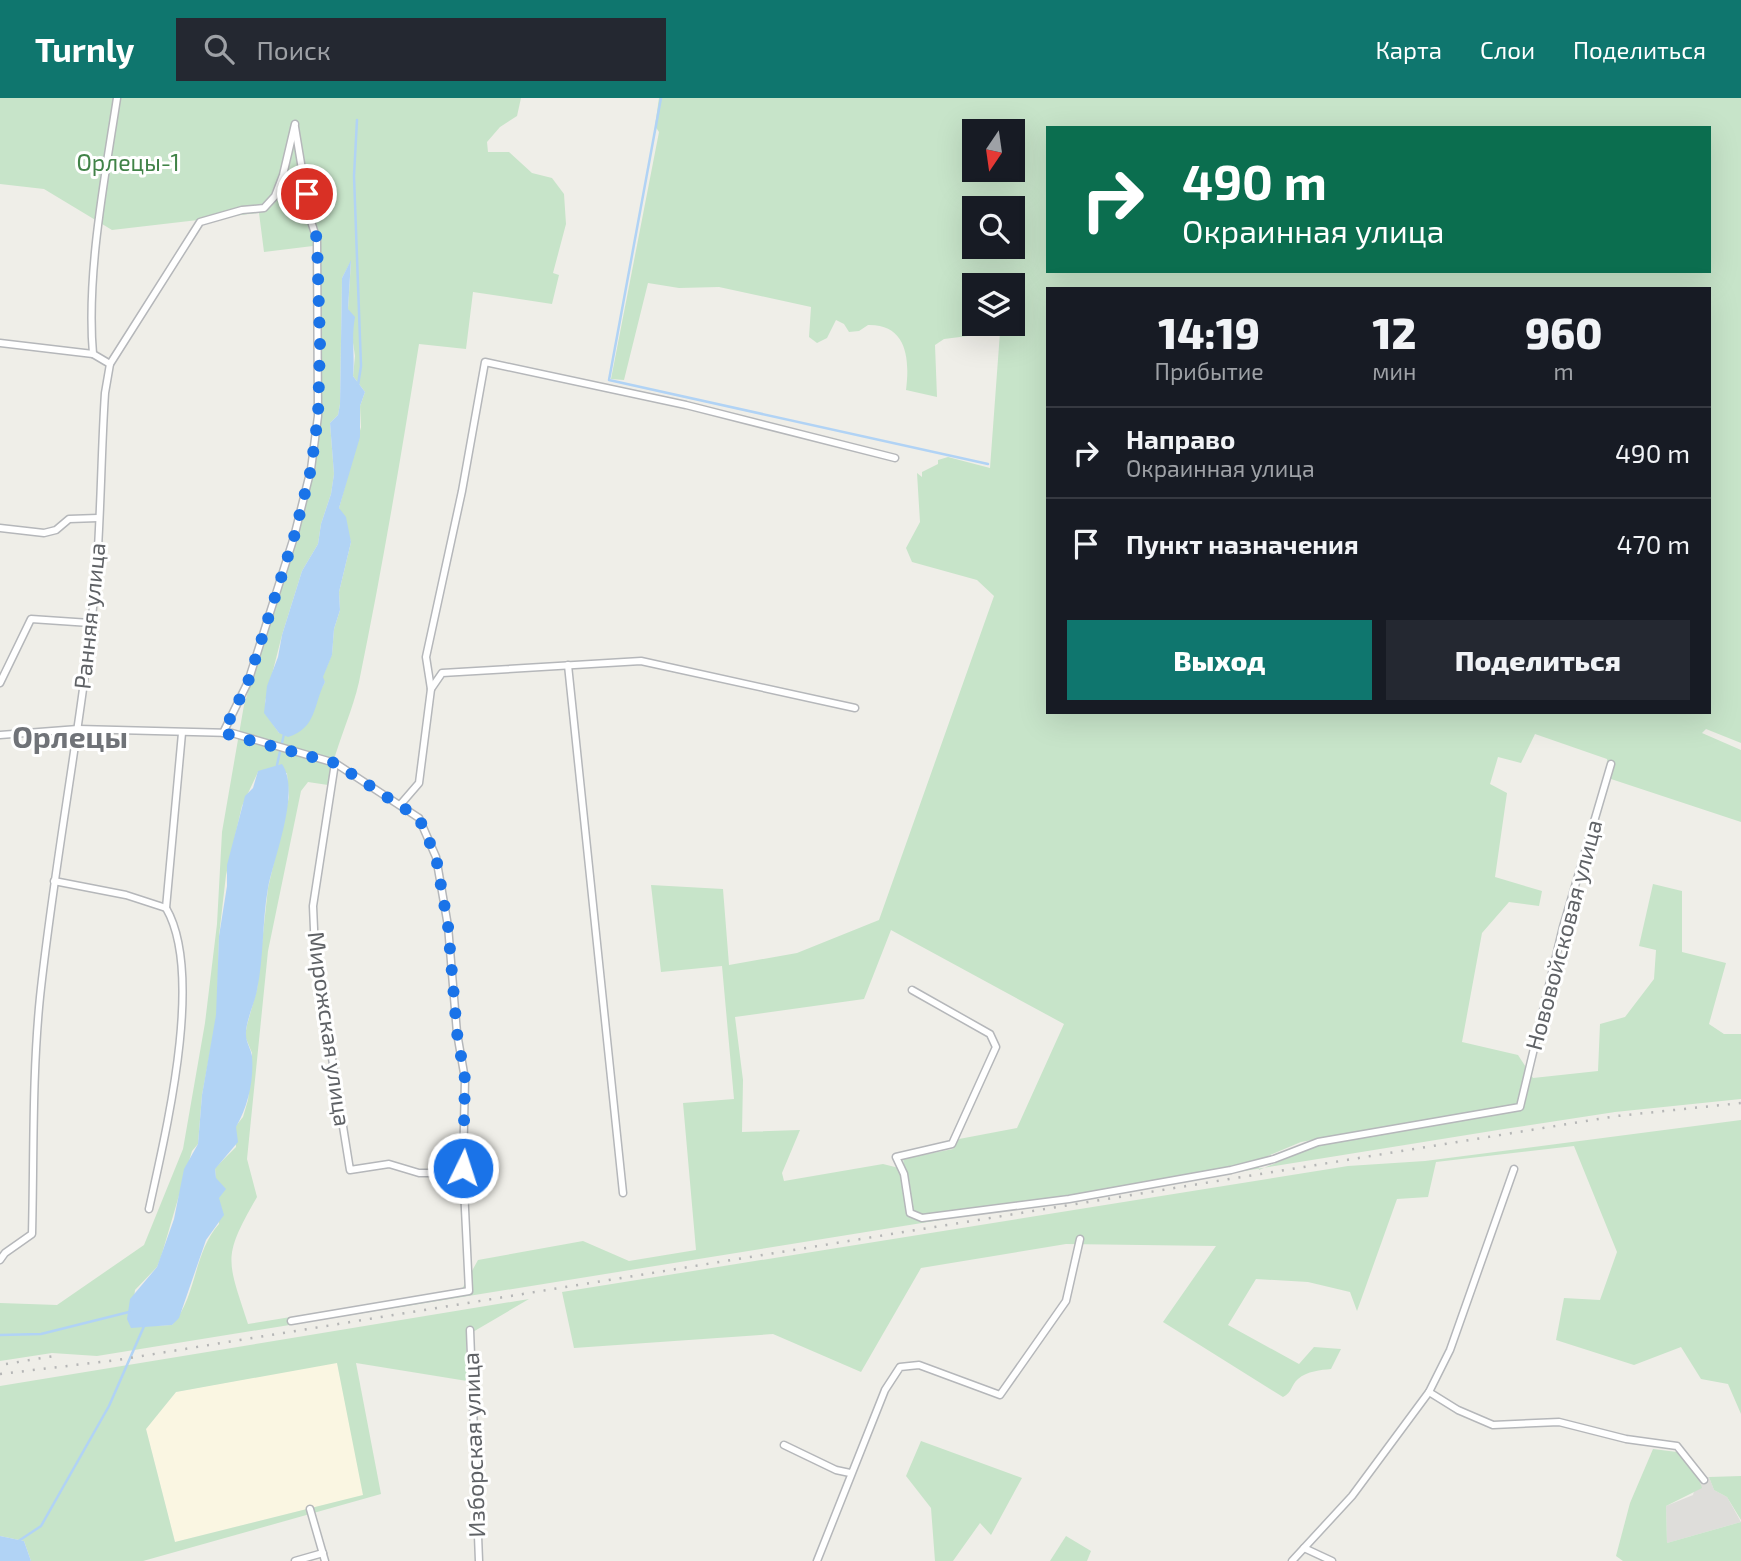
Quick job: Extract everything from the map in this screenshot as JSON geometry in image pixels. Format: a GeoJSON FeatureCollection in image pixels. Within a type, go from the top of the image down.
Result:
{"type":"FeatureCollection","features":[{"type":"Feature","properties":{"kind":"street"},"geometry":{"type":"LineString","coordinates":[[93,354],[90,327],[99,219],[117,98]]}},
{"type":"Feature","properties":{"kind":"street","name":"Ранняя улица"},"geometry":{"type":"LineString","coordinates":[[0,1260],[5,1253],[32,1234],[35,1071],[54,881],[78,729],[90,622],[105,393],[110,365],[200,222],[242,210],[264,208],[275,196],[295,124],[310,218],[317,240],[318,416],[311,469],[294,537],[248,682],[223,733]]}},
{"type":"Feature","properties":{"kind":"street"},"geometry":{"type":"LineString","coordinates":[[0,343],[93,354],[110,365]]}},
{"type":"Feature","properties":{"kind":"street"},"geometry":{"type":"LineString","coordinates":[[400,805],[419,783],[431,689],[426,657],[462,491],[485,362],[686,405],[895,458]]}},
{"type":"Feature","properties":{"kind":"street"},"geometry":{"type":"LineString","coordinates":[[0,528],[44,533],[56,530],[69,519],[98,518]]}},
{"type":"Feature","properties":{"kind":"street"},"geometry":{"type":"LineString","coordinates":[[0,683],[31,619],[90,622]]}},
{"type":"Feature","properties":{"kind":"street"},"geometry":{"type":"LineString","coordinates":[[431,689],[442,673],[641,661],[855,708]]}},
{"type":"Feature","properties":{"kind":"street"},"geometry":{"type":"LineString","coordinates":[[568,665],[623,1193]]}},
{"type":"Feature","properties":{"kind":"street"},"geometry":{"type":"LineString","coordinates":[[0,735],[78,729],[223,733],[335,763],[419,818],[436,857],[448,926],[457,1033],[465,1079],[463,1168],[469,1291],[291,1321]]}},
{"type":"Feature","properties":{"kind":"street"},"geometry":{"type":"LineString","coordinates":[[149,1209],[173,1104],[175,1065],[183,1017],[179,955],[172,919],[166,908],[182,733]]}},
{"type":"Feature","properties":{"kind":"street","name":"Мирожская улица"},"geometry":{"type":"LineString","coordinates":[[335,763],[313,906],[315,952],[350,1170],[389,1164],[419,1173],[439,1173],[463,1168]]}},
{"type":"Feature","properties":{"kind":"street","name":"Нововойсковая улица"},"geometry":{"type":"LineString","coordinates":[[912,990],[990,1034],[996,1047],[952,1144],[896,1157],[910,1213],[922,1218],[1069,1199],[1231,1170],[1274,1159],[1318,1142],[1520,1107],[1563,927],[1611,764]]}},
{"type":"Feature","properties":{"kind":"street"},"geometry":{"type":"LineString","coordinates":[[54,881],[126,895],[166,908]]}},
{"type":"Feature","properties":{"kind":"street"},"geometry":{"type":"LineString","coordinates":[[1293,1561],[1352,1496],[1429,1392],[1450,1350],[1514,1169]]}},
{"type":"Feature","properties":{"kind":"street"},"geometry":{"type":"LineString","coordinates":[[817,1561],[850,1473],[886,1390],[900,1367],[919,1364],[1000,1395],[1066,1301],[1080,1239]]}},
{"type":"Feature","properties":{"kind":"street","name":"Изборская улица"},"geometry":{"type":"LineString","coordinates":[[470,1329],[479,1561]]}},
{"type":"Feature","properties":{"kind":"street"},"geometry":{"type":"LineString","coordinates":[[1429,1392],[1458,1410],[1493,1425],[1559,1422],[1626,1439],[1677,1446],[1704,1480]]}},
{"type":"Feature","properties":{"kind":"street"},"geometry":{"type":"LineString","coordinates":[[784,1445],[836,1470],[850,1473]]}},
{"type":"Feature","properties":{"kind":"street"},"geometry":{"type":"LineString","coordinates":[[310,1508],[325,1561]]}},
{"type":"Feature","properties":{"kind":"street"},"geometry":{"type":"LineString","coordinates":[[1304,1548],[1332,1561]]}},
{"type":"Feature","properties":{"kind":"street"},"geometry":{"type":"LineString","coordinates":[[295,1561],[323,1553]]}},
{"type":"Feature","properties":{"kind":"shaded area"},"geometry":{"type":"Polygon","coordinates":[[[337,1362],[364,1495],[175,1542],[146,1429],[176,1392],[337,1362]]]}},
{"type":"Feature","properties":{"kind":"shaded area"},"geometry":{"type":"Polygon","coordinates":[[[1698,1477],[1709,1477],[1714,1490],[1727,1497],[1741,1522],[1667,1543],[1666,1506],[1693,1495],[1698,1477]]]}},
{"type":"Feature","properties":{"kind":"green space","name":"Орлецы-1"},"geometry":{"type":"Polygon","coordinates":[[[0,98],[521,98],[517,116],[500,127],[487,142],[488,152],[509,152],[532,173],[552,178],[564,194],[566,224],[553,273],[559,275],[552,304],[473,292],[466,349],[419,344],[359,682],[328,785],[308,782],[301,791],[268,951],[247,1159],[257,1197],[238,1233],[232,1259],[232,1271],[248,1324],[462,1289],[478,1260],[583,1241],[629,1261],[696,1250],[683,1103],[734,1099],[722,966],[661,972],[651,885],[723,889],[729,965],[797,953],[879,920],[994,596],[977,580],[912,562],[906,548],[920,522],[917,473],[922,477],[922,472],[938,464],[938,460],[948,457],[990,468],[1000,336],[1025,336],[1025,273],[962,273],[962,336],[968,336],[944,339],[935,345],[937,397],[906,390],[907,367],[903,346],[891,330],[881,326],[868,325],[859,331],[849,332],[844,324],[836,320],[827,338],[817,343],[809,337],[811,307],[719,287],[679,288],[648,283],[624,380],[611,379],[659,132],[655,126],[659,98],[1741,98],[1741,743],[1706,729],[1702,733],[1741,750],[1741,822],[1611,779],[1607,759],[1535,734],[1521,763],[1498,757],[1490,784],[1507,793],[1495,877],[1542,891],[1539,906],[1509,902],[1482,933],[1462,1042],[1518,1055],[1533,1078],[1598,1071],[1600,1024],[1625,1017],[1654,979],[1656,950],[1639,946],[1653,884],[1682,891],[1682,952],[1726,963],[1709,1024],[1724,1034],[1741,1034],[1741,1099],[1615,1112],[1265,1168],[1319,1145],[1516,1110],[1516,1104],[1301,1142],[1258,1160],[1259,1169],[97,1356],[52,1353],[0,1361],[0,1303],[57,1305],[144,1245],[183,1149],[205,1023],[217,924],[222,832],[244,705],[314,472],[321,416],[321,245],[264,252],[259,213],[112,230],[44,189],[0,184],[0,98]],[[351,261],[342,278],[340,404],[338,415],[330,423],[334,474],[331,494],[321,524],[318,544],[302,571],[265,702],[265,713],[279,733],[320,691],[325,682],[322,678],[332,654],[334,629],[340,610],[339,592],[351,542],[339,508],[361,427],[360,406],[365,392],[353,376],[355,356],[348,309],[351,261]],[[258,772],[242,806],[226,875],[219,936],[217,1015],[202,1095],[198,1144],[192,1151],[157,1267],[135,1290],[131,1327],[172,1325],[180,1314],[204,1248],[219,1224],[215,1168],[236,1147],[235,1127],[243,1117],[248,1100],[252,1053],[245,1036],[257,989],[268,888],[289,797],[287,773],[258,772]],[[891,930],[864,999],[735,1017],[743,1080],[742,1132],[800,1130],[782,1173],[784,1181],[883,1164],[899,1168],[906,1211],[912,1210],[903,1159],[953,1149],[959,1139],[1017,1128],[1064,1024],[891,930]]]}},
{"type":"Feature","properties":{"kind":"green space"},"geometry":{"type":"Polygon","coordinates":[[[1741,1120],[1741,1414],[1728,1384],[1701,1379],[1681,1347],[1634,1365],[1556,1340],[1564,1298],[1600,1300],[1617,1252],[1574,1146],[1436,1162],[1428,1197],[1397,1199],[1357,1311],[1350,1292],[1308,1282],[1256,1279],[1228,1325],[1299,1364],[1314,1347],[1341,1349],[1331,1369],[1302,1376],[1283,1397],[1163,1322],[1216,1246],[1066,1244],[921,1268],[861,1372],[773,1334],[574,1348],[562,1292],[1348,1166],[1425,1161],[1741,1120]]]}},
{"type":"Feature","properties":{"kind":"green space"},"geometry":{"type":"Polygon","coordinates":[[[529,1299],[466,1336],[467,1381],[356,1363],[381,1494],[143,1561],[31,1561],[24,1541],[0,1536],[0,1386],[529,1299]],[[337,1363],[176,1392],[146,1429],[175,1542],[363,1495],[337,1363]]]}},
{"type":"Feature","properties":{"kind":"green space"},"geometry":{"type":"Polygon","coordinates":[[[921,1441],[1022,1478],[991,1535],[980,1523],[953,1561],[935,1561],[931,1508],[906,1476],[921,1441]]]}},
{"type":"Feature","properties":{"kind":"green space"},"geometry":{"type":"Polygon","coordinates":[[[1653,1449],[1677,1452],[1698,1477],[1702,1488],[1666,1506],[1667,1543],[1741,1522],[1741,1561],[1623,1561],[1616,1556],[1630,1503],[1653,1449]]]}},
{"type":"Feature","properties":{"kind":"green space"},"geometry":{"type":"Polygon","coordinates":[[[1741,1476],[1741,1520],[1727,1497],[1714,1490],[1709,1477],[1741,1476]]]}},
{"type":"Feature","properties":{"kind":"green space"},"geometry":{"type":"Polygon","coordinates":[[[1066,1536],[1091,1551],[1087,1561],[1050,1561],[1066,1536]]]}},
{"type":"Feature","properties":{"kind":"water"},"geometry":{"type":"Polygon","coordinates":[[[351,260],[348,309],[355,317],[353,376],[365,392],[360,406],[360,437],[339,508],[346,517],[351,542],[339,592],[340,610],[334,629],[332,655],[323,677],[325,682],[309,722],[288,737],[279,733],[264,713],[267,686],[302,571],[318,544],[321,524],[331,494],[334,474],[330,423],[338,415],[340,404],[342,278],[351,260]]]}},
{"type":"Feature","properties":{"kind":"water"},"geometry":{"type":"Polygon","coordinates":[[[282,764],[289,790],[288,807],[268,888],[259,978],[246,1030],[252,1056],[251,1084],[244,1111],[236,1127],[238,1142],[215,1169],[216,1178],[226,1189],[219,1198],[224,1215],[206,1240],[179,1318],[172,1325],[131,1328],[127,1319],[130,1299],[157,1267],[174,1219],[184,1169],[198,1144],[202,1095],[216,1015],[219,936],[227,886],[227,865],[245,796],[253,788],[258,771],[282,764]]]}},
{"type":"Feature","properties":{"kind":"water"},"geometry":{"type":"Polygon","coordinates":[[[0,1536],[24,1541],[31,1561],[0,1561],[0,1536]]]}},
{"type":"Feature","properties":{"kind":"waterway"},"geometry":{"type":"LineString","coordinates":[[661,98],[609,380],[988,464]]}},
{"type":"Feature","properties":{"kind":"waterway"},"geometry":{"type":"LineString","coordinates":[[357,120],[354,176],[361,366],[358,385]]}},
{"type":"Feature","properties":{"kind":"waterway"},"geometry":{"type":"LineString","coordinates":[[277,765],[284,734]]}},
{"type":"Feature","properties":{"kind":"waterway"},"geometry":{"type":"LineString","coordinates":[[0,1335],[41,1334],[129,1312]]}},
{"type":"Feature","properties":{"kind":"waterway"},"geometry":{"type":"LineString","coordinates":[[17,1542],[41,1526],[109,1406],[145,1324]]}},
{"type":"Feature","properties":{"kind":"railway"},"geometry":{"type":"LineString","coordinates":[[0,1374],[117,1360],[1617,1116],[1741,1103]]}},
{"type":"Feature","properties":{"kind":"railway"},"geometry":{"type":"LineString","coordinates":[[6,1364],[54,1356]]}},
{"type":"Feature","properties":{"kind":"district","name":"Орлецы"},"geometry":{"type":"Point","coordinates":[70,738]}},
{"type":"Feature","properties":{"kind":"route"},"geometry":{"type":"LineString","coordinates":[[307,194],[310,218],[317,240],[320,344],[318,416],[311,469],[294,537],[279,576],[248,682],[223,733],[232,733],[335,763],[419,818],[436,857],[448,926],[457,1033],[465,1079],[466,1139],[463,1168]]}}]}
